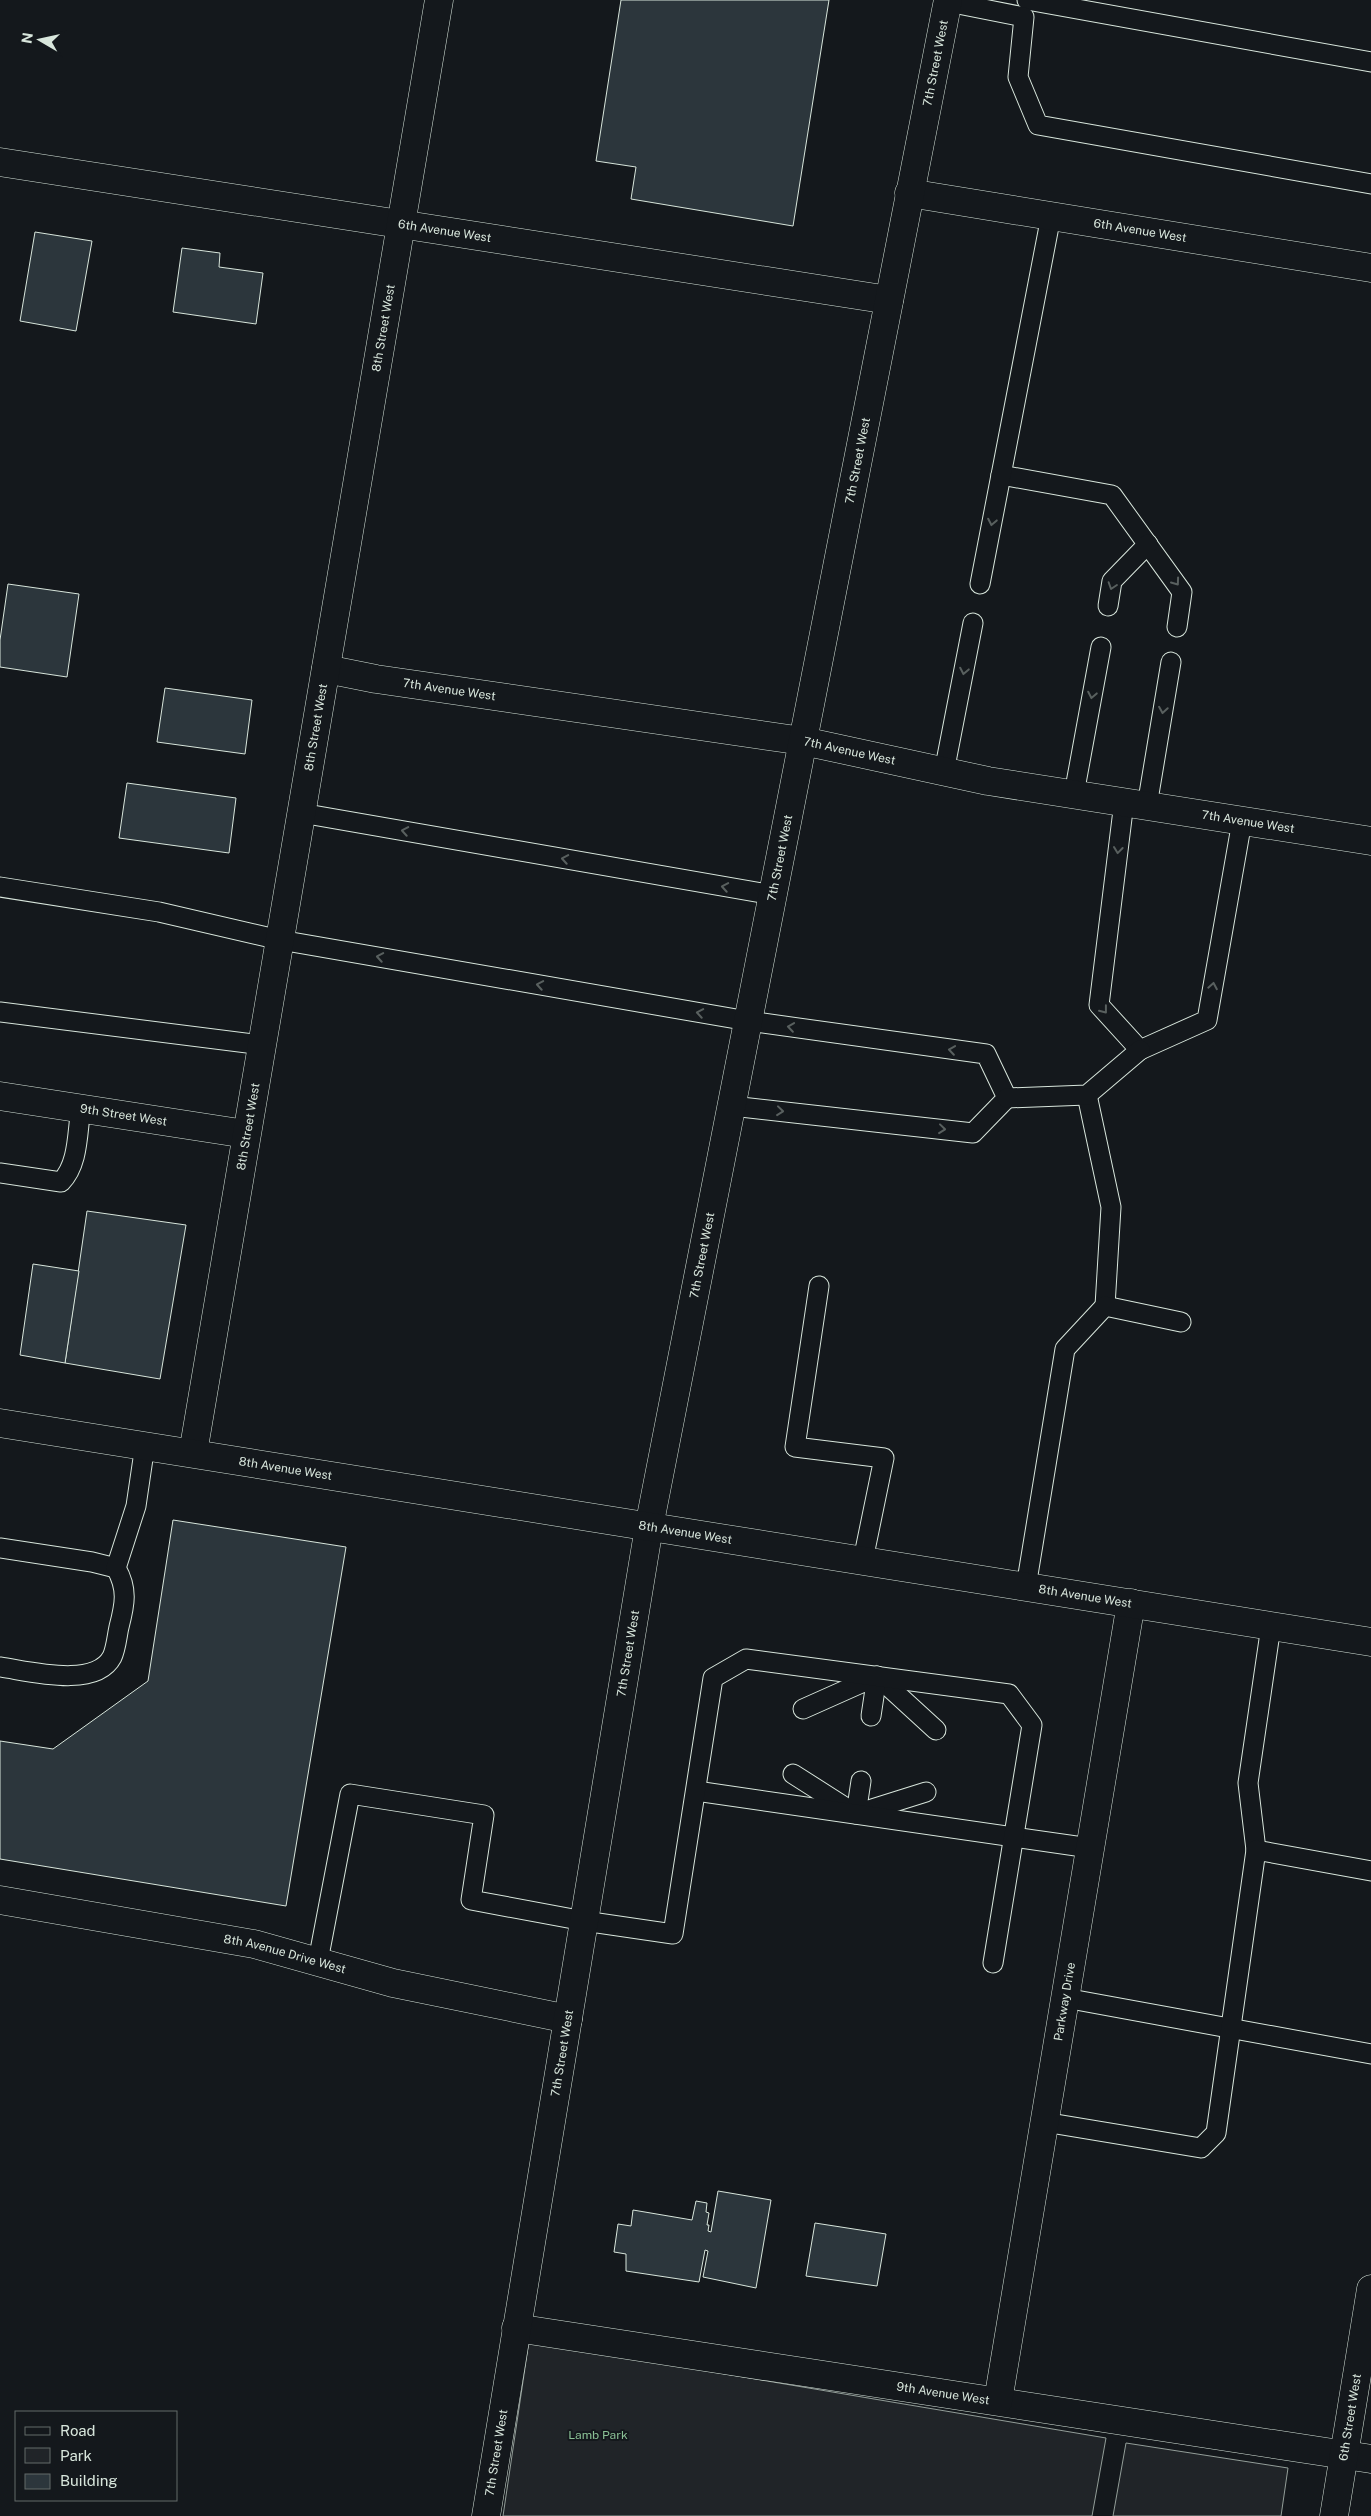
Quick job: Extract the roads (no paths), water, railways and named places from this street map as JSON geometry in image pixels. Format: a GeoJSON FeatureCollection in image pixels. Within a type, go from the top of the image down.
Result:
{"type":"FeatureCollection","features":[{"type":"Feature","properties":{"kind":"street","name":"8th Street West"},"geometry":{"type":"LineString","coordinates":[[193,1453],[439,0]]}},
{"type":"Feature","properties":{"kind":"street","name":"7th Street West"},"geometry":{"type":"LineString","coordinates":[[486,2516],[649,1527],[948,1]]}},
{"type":"Feature","properties":{"kind":"street","name":"6th Avenue West"},"geometry":{"type":"LineString","coordinates":[[0,162],[889,300]]}},
{"type":"Feature","properties":{"kind":"street","name":"6th Avenue West"},"geometry":{"type":"LineString","coordinates":[[909,193],[1371,268]]}},
{"type":"Feature","properties":{"kind":"street","name":"7th Avenue West"},"geometry":{"type":"LineString","coordinates":[[326,669],[385,680],[803,741],[988,781],[1371,841]]}},
{"type":"Feature","properties":{"kind":"street","name":"9th Street West"},"geometry":{"type":"LineString","coordinates":[[0,1096],[246,1134]]}},
{"type":"Feature","properties":{"kind":"street","name":"8th Avenue West"},"geometry":{"type":"LineString","coordinates":[[0,1423],[1371,1642]]}},
{"type":"Feature","properties":{"kind":"street","name":"Parkway Drive"},"geometry":{"type":"LineString","coordinates":[[998,2401],[1131,1604]]}},
{"type":"Feature","properties":{"kind":"street","name":"8th Avenue Drive West"},"geometry":{"type":"LineString","coordinates":[[0,1900],[254,1944],[393,1983],[568,2019]]}},
{"type":"Feature","properties":{"kind":"street","name":"6th Street West"},"geometry":{"type":"LineString","coordinates":[[1334,2516],[1371,2289]]}},
{"type":"Feature","properties":{"kind":"street","name":"9th Avenue West"},"geometry":{"type":"LineString","coordinates":[[516,2328],[1371,2459]]}},
{"type":"Feature","properties":{"kind":"lane"},"geometry":{"type":"LineString","coordinates":[[948,1],[1026,6],[1371,62]]}},
{"type":"Feature","properties":{"kind":"lane"},"geometry":{"type":"LineString","coordinates":[[1026,6],[1018,77],[1038,125],[1371,184]]}},
{"type":"Feature","properties":{"kind":"lane"},"geometry":{"type":"LineString","coordinates":[[980,584],[1051,216]]}},
{"type":"Feature","properties":{"kind":"lane"},"geometry":{"type":"LineString","coordinates":[[1001,474],[1112,495],[1182,592],[1177,627]]}},
{"type":"Feature","properties":{"kind":"lane"},"geometry":{"type":"LineString","coordinates":[[1108,606],[1112,581],[1148,544]]}},
{"type":"Feature","properties":{"kind":"lane"},"geometry":{"type":"LineString","coordinates":[[944,772],[973,623]]}},
{"type":"Feature","properties":{"kind":"lane"},"geometry":{"type":"LineString","coordinates":[[1074,794],[1102,648]]}},
{"type":"Feature","properties":{"kind":"lane"},"geometry":{"type":"LineString","coordinates":[[1140,1050],[1099,1005],[1136,804],[1171,662]]}},
{"type":"Feature","properties":{"kind":"lane"},"geometry":{"type":"LineString","coordinates":[[301,813],[773,896]]}},
{"type":"Feature","properties":{"kind":"lane"},"geometry":{"type":"LineString","coordinates":[[732,1106],[973,1132],[1007,1098],[1088,1095],[1140,1050],[1207,1020],[1242,821]]}},
{"type":"Feature","properties":{"kind":"lane"},"geometry":{"type":"LineString","coordinates":[[0,887],[159,912],[280,940],[748,1021],[986,1054],[1007,1098]]}},
{"type":"Feature","properties":{"kind":"lane"},"geometry":{"type":"LineString","coordinates":[[0,1012],[262,1044]]}},
{"type":"Feature","properties":{"kind":"lane"},"geometry":{"type":"LineString","coordinates":[[1026,1587],[1065,1349],[1105,1306],[1111,1208],[1088,1095]]}},
{"type":"Feature","properties":{"kind":"lane"},"geometry":{"type":"LineString","coordinates":[[0,1173],[62,1182],[68,1175],[72,1165],[81,1108]]}},
{"type":"Feature","properties":{"kind":"lane"},"geometry":{"type":"LineString","coordinates":[[819,1286],[795,1447],[884,1458],[862,1560]]}},
{"type":"Feature","properties":{"kind":"lane"},"geometry":{"type":"LineString","coordinates":[[1105,1306],[1181,1322]]}},
{"type":"Feature","properties":{"kind":"lane"},"geometry":{"type":"LineString","coordinates":[[116,1568],[136,1506],[145,1446]]}},
{"type":"Feature","properties":{"kind":"lane"},"geometry":{"type":"LineString","coordinates":[[0,1548],[92,1562],[116,1568],[125,1583],[123,1612],[112,1657],[98,1671],[71,1677],[0,1667]]}},
{"type":"Feature","properties":{"kind":"lane"},"geometry":{"type":"LineString","coordinates":[[1044,2122],[1201,2148],[1216,2133],[1256,1850],[1248,1783],[1271,1626]]}},
{"type":"Feature","properties":{"kind":"lane"},"geometry":{"type":"LineString","coordinates":[[318,1961],[350,1794],[484,1815],[471,1900],[584,1921],[673,1934],[714,1678],[746,1659],[1008,1694],[1032,1725],[993,1963]]}},
{"type":"Feature","properties":{"kind":"lane"},"geometry":{"type":"LineString","coordinates":[[803,1709],[877,1676]]}},
{"type":"Feature","properties":{"kind":"lane"},"geometry":{"type":"LineString","coordinates":[[871,1716],[877,1676]]}},
{"type":"Feature","properties":{"kind":"lane"},"geometry":{"type":"LineString","coordinates":[[877,1676],[936,1730]]}},
{"type":"Feature","properties":{"kind":"lane"},"geometry":{"type":"LineString","coordinates":[[793,1774],[856,1814],[926,1792]]}},
{"type":"Feature","properties":{"kind":"lane"},"geometry":{"type":"LineString","coordinates":[[856,1814],[861,1781]]}},
{"type":"Feature","properties":{"kind":"lane"},"geometry":{"type":"LineString","coordinates":[[696,1791],[1090,1848]]}},
{"type":"Feature","properties":{"kind":"lane"},"geometry":{"type":"LineString","coordinates":[[1256,1850],[1371,1871]]}},
{"type":"Feature","properties":{"kind":"lane"},"geometry":{"type":"LineString","coordinates":[[1065,1998],[1371,2054]]}},
{"type":"Feature","properties":{"kind":"park label","name":"Lamb Park"},"geometry":{"type":"Point","coordinates":[598,2435]}}]}
